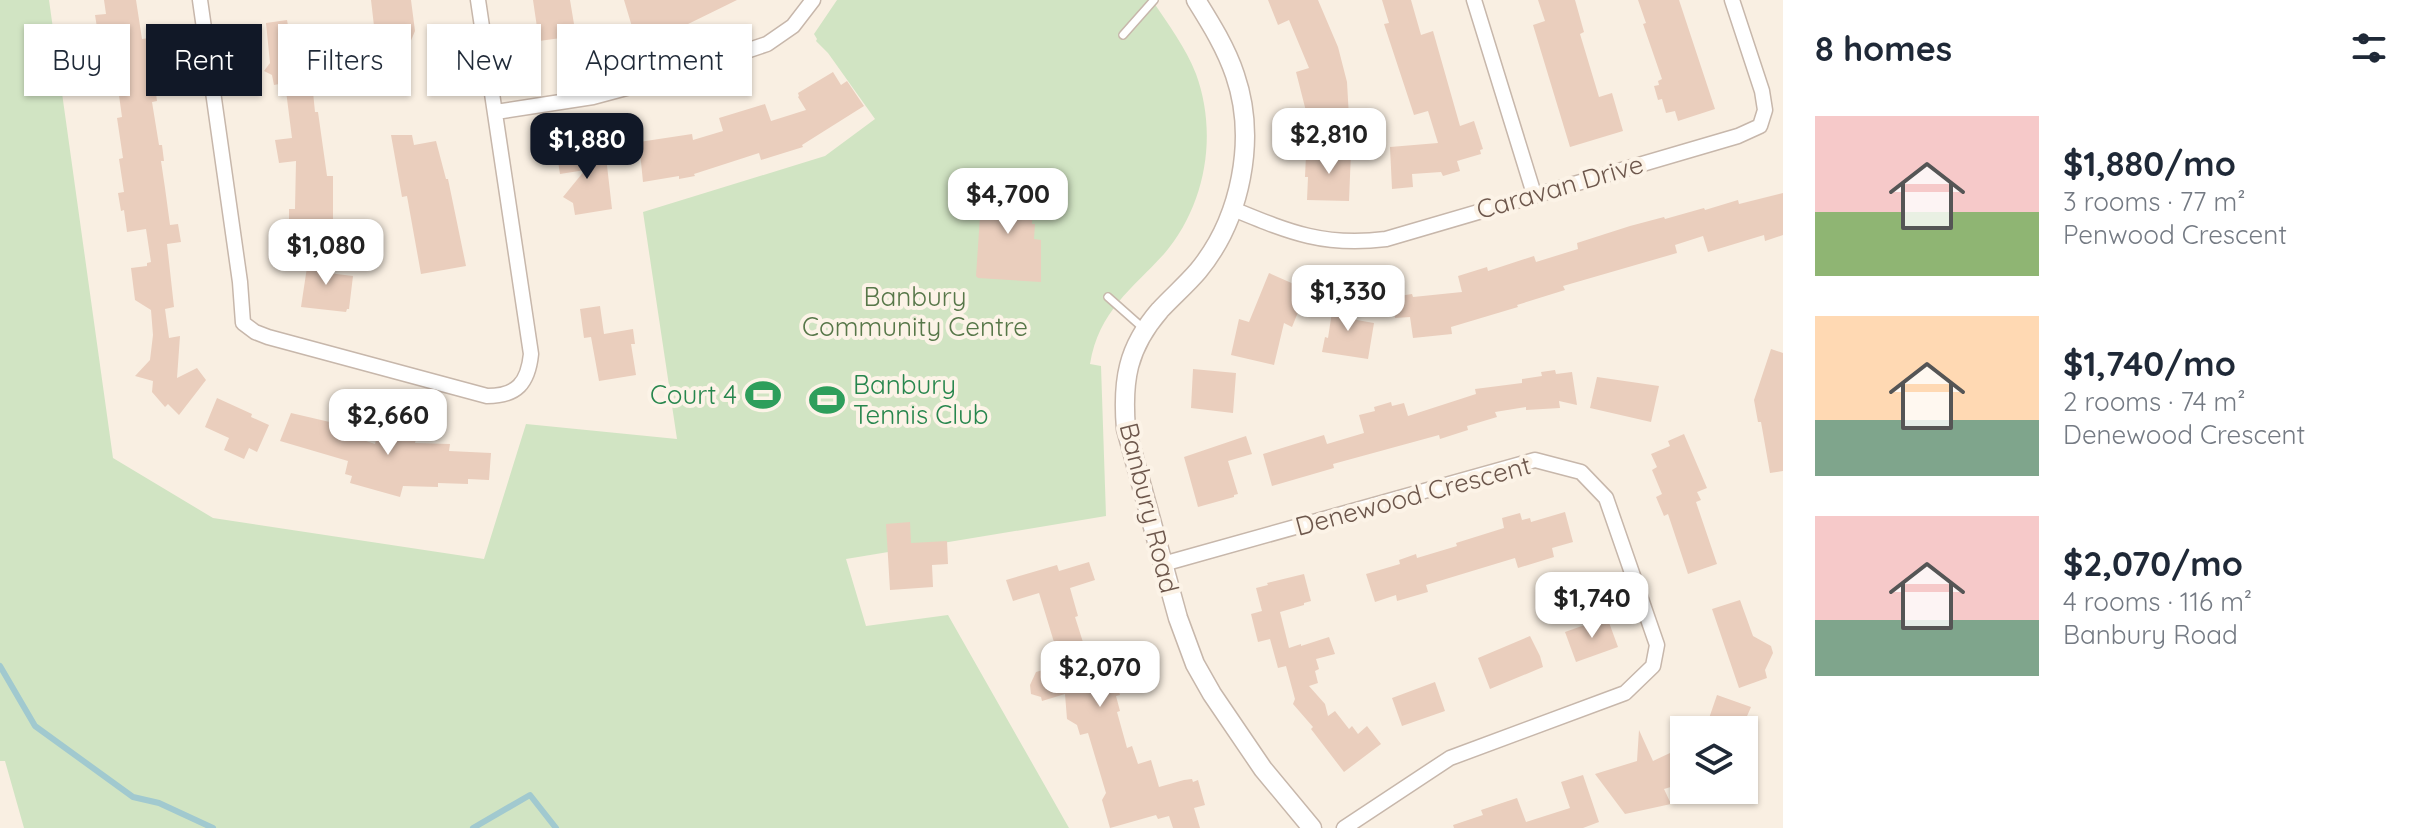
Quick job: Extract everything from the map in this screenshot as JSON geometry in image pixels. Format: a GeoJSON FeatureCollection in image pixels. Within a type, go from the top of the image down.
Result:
{"type":"FeatureCollection","features":[{"type":"Feature","properties":{"kind":"street"},"geometry":{"type":"LineString","coordinates":[[200,0],[240,282],[243,323],[268,337],[487,396],[504,396],[519,387],[529,373],[531,354],[478,0]]}},
{"type":"Feature","properties":{"kind":"street"},"geometry":{"type":"LineString","coordinates":[[496,112],[593,97],[675,75],[767,44],[793,26],[813,0]]}},
{"type":"Feature","properties":{"kind":"street","name":"Banbury Road"},"geometry":{"type":"LineString","coordinates":[[1196,0],[1223,47],[1236,78],[1242,109],[1241,182],[1221,237],[1199,270],[1145,329],[1127,364],[1124,402],[1126,429],[1178,618],[1195,664],[1263,769],[1312,828]]}},
{"type":"Feature","properties":{"kind":"street"},"geometry":{"type":"LineString","coordinates":[[1474,0],[1534,194]]}},
{"type":"Feature","properties":{"kind":"street","name":"Caravan Drive"},"geometry":{"type":"LineString","coordinates":[[1233,209],[1300,235],[1328,241],[1357,243],[1386,239],[1738,136],[1760,126],[1765,110],[1762,91],[1732,0]]}},
{"type":"Feature","properties":{"kind":"street","name":"Denewood Crescent"},"geometry":{"type":"LineString","coordinates":[[1163,564],[1535,460],[1581,472],[1606,498],[1657,645],[1653,666],[1625,693],[1450,758],[1344,828]]}},
{"type":"Feature","properties":{"kind":"lane"},"geometry":{"type":"LineString","coordinates":[[1123,35],[1154,0]]}},
{"type":"Feature","properties":{"kind":"lane"},"geometry":{"type":"LineString","coordinates":[[1108,297],[1145,329]]}},
{"type":"Feature","properties":{"kind":"green space","name":"Banbury Community Centre"},"geometry":{"type":"Polygon","coordinates":[[[0,0],[49,0],[52,24],[24,24],[24,96],[62,96],[113,458],[213,518],[484,559],[526,424],[677,439],[643,212],[825,156],[875,119],[816,41],[814,34],[837,0],[1152,0],[1182,45],[1203,97],[1207,144],[1204,168],[1190,214],[1178,235],[1118,303],[1094,346],[1090,364],[1101,366],[1106,516],[846,559],[866,626],[948,615],[1069,828],[24,828],[5,761],[0,761],[0,0]]]}},
{"type":"Feature","properties":{"kind":"building"},"geometry":{"type":"Polygon","coordinates":[[[104,0],[136,0],[142,39],[146,38],[146,96],[156,96],[157,101],[152,102],[159,145],[162,145],[164,161],[161,161],[170,225],[178,224],[181,242],[167,244],[174,307],[165,309],[169,338],[180,336],[177,378],[197,368],[206,380],[179,415],[168,404],[165,407],[152,392],[153,381],[135,376],[150,360],[153,335],[151,310],[135,300],[131,268],[147,266],[151,262],[146,229],[127,232],[118,193],[124,192],[117,118],[122,117],[119,96],[130,96],[130,24],[96,24],[95,15],[106,14],[104,0]]]}},
{"type":"Feature","properties":{"kind":"building"},"geometry":{"type":"Polygon","coordinates":[[[371,0],[411,0],[415,31],[411,41],[411,24],[374,24],[371,0]]]}},
{"type":"Feature","properties":{"kind":"building"},"geometry":{"type":"Polygon","coordinates":[[[533,0],[570,0],[574,24],[557,24],[557,39],[541,41],[541,24],[537,24],[533,0]]]}},
{"type":"Feature","properties":{"kind":"building"},"geometry":{"type":"Polygon","coordinates":[[[624,0],[737,0],[688,24],[631,24],[624,0]]]}},
{"type":"Feature","properties":{"kind":"building"},"geometry":{"type":"Polygon","coordinates":[[[1268,0],[1318,0],[1338,47],[1347,82],[1350,135],[1305,149],[1304,123],[1309,123],[1296,72],[1309,68],[1289,20],[1278,25],[1268,0]]]}},
{"type":"Feature","properties":{"kind":"building"},"geometry":{"type":"Polygon","coordinates":[[[1382,0],[1411,0],[1421,35],[1433,31],[1460,126],[1474,121],[1483,149],[1480,150],[1481,154],[1457,161],[1460,171],[1443,176],[1441,172],[1412,174],[1413,187],[1392,189],[1390,147],[1438,143],[1428,111],[1414,115],[1384,24],[1389,23],[1382,0]]]}},
{"type":"Feature","properties":{"kind":"building"},"geometry":{"type":"Polygon","coordinates":[[[1538,0],[1575,0],[1584,32],[1580,34],[1599,97],[1612,93],[1623,131],[1570,147],[1533,25],[1545,21],[1538,0]]]}},
{"type":"Feature","properties":{"kind":"building"},"geometry":{"type":"Polygon","coordinates":[[[1638,0],[1679,0],[1715,109],[1678,121],[1675,111],[1666,113],[1654,86],[1659,85],[1658,81],[1662,79],[1638,0]]]}},
{"type":"Feature","properties":{"kind":"building"},"geometry":{"type":"Polygon","coordinates":[[[287,20],[288,24],[278,24],[278,84],[274,85],[272,75],[264,71],[270,63],[266,23],[287,20]]]}},
{"type":"Feature","properties":{"kind":"building"},"geometry":{"type":"Polygon","coordinates":[[[833,72],[841,85],[847,81],[864,106],[803,147],[761,160],[759,153],[695,176],[643,182],[639,142],[692,134],[693,140],[723,131],[719,118],[765,104],[771,121],[806,110],[798,93],[833,72]]]}},
{"type":"Feature","properties":{"kind":"building"},"geometry":{"type":"Polygon","coordinates":[[[287,96],[313,96],[327,176],[333,176],[333,229],[289,228],[289,209],[295,209],[296,161],[279,163],[275,140],[292,138],[287,96]]]}},
{"type":"Feature","properties":{"kind":"building"},"geometry":{"type":"Polygon","coordinates":[[[391,135],[412,135],[414,145],[436,141],[448,179],[466,266],[421,274],[407,196],[402,197],[391,135]]]}},
{"type":"Feature","properties":{"kind":"building"},"geometry":{"type":"Polygon","coordinates":[[[605,148],[612,209],[575,215],[573,203],[563,197],[585,170],[560,174],[557,155],[592,150],[593,155],[600,154],[605,148]]]}},
{"type":"Feature","properties":{"kind":"building"},"geometry":{"type":"Polygon","coordinates":[[[1351,151],[1349,201],[1307,200],[1306,155],[1351,151]]]}},
{"type":"Feature","properties":{"kind":"building"},"geometry":{"type":"Polygon","coordinates":[[[1006,186],[1034,188],[1032,224],[1035,224],[1034,239],[1041,240],[1041,282],[976,276],[982,187],[1006,189],[1006,186]]]}},
{"type":"Feature","properties":{"kind":"building"},"geometry":{"type":"Polygon","coordinates":[[[1783,193],[1783,235],[1765,241],[1764,235],[1708,252],[1703,236],[1675,245],[1677,253],[1563,286],[1565,290],[1451,327],[1452,334],[1413,338],[1410,317],[1395,318],[1392,297],[1462,292],[1458,276],[1487,267],[1488,271],[1534,256],[1536,262],[1578,249],[1577,243],[1630,226],[1738,200],[1739,204],[1783,193]]]}},
{"type":"Feature","properties":{"kind":"building"},"geometry":{"type":"Polygon","coordinates":[[[309,254],[331,257],[328,273],[353,276],[346,312],[301,307],[309,254]]]}},
{"type":"Feature","properties":{"kind":"building"},"geometry":{"type":"Polygon","coordinates":[[[1269,273],[1305,289],[1292,327],[1284,323],[1274,365],[1231,355],[1239,319],[1249,322],[1269,273]]]}},
{"type":"Feature","properties":{"kind":"building"},"geometry":{"type":"Polygon","coordinates":[[[1334,299],[1354,302],[1351,319],[1374,323],[1368,359],[1322,352],[1325,337],[1328,338],[1334,299]]]}},
{"type":"Feature","properties":{"kind":"building"},"geometry":{"type":"Polygon","coordinates":[[[600,306],[604,334],[633,329],[635,344],[631,344],[636,375],[599,381],[591,337],[584,338],[580,309],[600,306]]]}},
{"type":"Feature","properties":{"kind":"building"},"geometry":{"type":"Polygon","coordinates":[[[1771,349],[1783,353],[1783,471],[1770,473],[1754,400],[1771,349]]]}},
{"type":"Feature","properties":{"kind":"building"},"geometry":{"type":"Polygon","coordinates":[[[1193,369],[1236,373],[1233,413],[1191,408],[1193,369]]]}},
{"type":"Feature","properties":{"kind":"building"},"geometry":{"type":"Polygon","coordinates":[[[1555,370],[1556,374],[1572,372],[1577,405],[1559,401],[1560,408],[1526,410],[1526,407],[1495,412],[1497,417],[1467,426],[1468,430],[1333,464],[1334,468],[1272,486],[1263,454],[1324,435],[1327,444],[1364,433],[1359,415],[1375,411],[1374,407],[1391,402],[1392,406],[1404,403],[1408,416],[1476,394],[1475,389],[1522,383],[1522,379],[1555,370]]]}},
{"type":"Feature","properties":{"kind":"building"},"geometry":{"type":"Polygon","coordinates":[[[1597,377],[1659,386],[1651,422],[1590,408],[1597,377]]]}},
{"type":"Feature","properties":{"kind":"building"},"geometry":{"type":"Polygon","coordinates":[[[217,398],[269,425],[257,452],[249,448],[244,459],[224,450],[229,438],[205,427],[217,398]]]}},
{"type":"Feature","properties":{"kind":"building"},"geometry":{"type":"Polygon","coordinates":[[[291,413],[334,423],[333,426],[346,429],[345,434],[375,444],[376,440],[394,445],[400,424],[419,429],[415,443],[450,444],[449,451],[491,453],[489,480],[468,479],[468,484],[438,483],[438,487],[403,486],[400,497],[350,483],[352,476],[345,474],[348,461],[280,441],[291,413]]]}},
{"type":"Feature","properties":{"kind":"building"},"geometry":{"type":"Polygon","coordinates":[[[1684,434],[1707,488],[1697,492],[1701,500],[1696,502],[1717,564],[1688,574],[1668,514],[1664,516],[1656,497],[1662,494],[1652,470],[1657,467],[1651,454],[1670,446],[1668,441],[1684,434]]]}},
{"type":"Feature","properties":{"kind":"building"},"geometry":{"type":"Polygon","coordinates":[[[1246,436],[1252,454],[1228,461],[1238,494],[1198,507],[1184,457],[1246,436]]]}},
{"type":"Feature","properties":{"kind":"building"},"geometry":{"type":"Polygon","coordinates":[[[1565,512],[1573,542],[1552,548],[1554,557],[1518,568],[1515,558],[1426,585],[1428,592],[1397,601],[1396,595],[1375,602],[1366,574],[1400,564],[1399,560],[1416,554],[1417,558],[1504,528],[1502,518],[1520,513],[1522,520],[1530,518],[1531,522],[1565,512]]]}},
{"type":"Feature","properties":{"kind":"building"},"geometry":{"type":"Polygon","coordinates":[[[910,522],[911,543],[947,541],[948,564],[932,565],[933,587],[890,590],[886,524],[910,522]]]}},
{"type":"Feature","properties":{"kind":"building"},"geometry":{"type":"Polygon","coordinates":[[[1089,562],[1095,580],[1070,588],[1088,658],[1098,654],[1101,665],[1106,664],[1111,678],[1115,677],[1120,695],[1116,696],[1120,711],[1117,712],[1127,748],[1132,746],[1138,764],[1151,760],[1159,787],[1184,780],[1198,780],[1205,805],[1194,808],[1200,828],[1173,828],[1169,816],[1158,819],[1156,815],[1110,828],[1102,800],[1106,793],[1088,733],[1080,735],[1077,725],[1067,719],[1065,694],[1042,701],[1041,697],[1031,694],[1030,685],[1036,672],[1061,665],[1039,593],[1013,601],[1006,580],[1057,565],[1059,571],[1089,562]]]}},
{"type":"Feature","properties":{"kind":"building"},"geometry":{"type":"Polygon","coordinates":[[[1304,574],[1311,601],[1280,612],[1289,648],[1329,637],[1335,654],[1316,659],[1318,683],[1309,686],[1325,704],[1328,716],[1335,711],[1349,729],[1352,726],[1358,734],[1367,726],[1381,744],[1344,772],[1293,704],[1295,699],[1286,666],[1278,668],[1270,639],[1258,642],[1251,614],[1262,611],[1256,588],[1304,574]]]}},
{"type":"Feature","properties":{"kind":"building"},"geometry":{"type":"Polygon","coordinates":[[[1740,600],[1753,636],[1771,646],[1773,653],[1765,670],[1767,678],[1739,688],[1712,609],[1740,600]]]}},
{"type":"Feature","properties":{"kind":"building"},"geometry":{"type":"Polygon","coordinates":[[[1607,617],[1618,647],[1576,662],[1565,632],[1607,617]]]}},
{"type":"Feature","properties":{"kind":"building"},"geometry":{"type":"Polygon","coordinates":[[[1530,636],[1543,667],[1490,689],[1478,658],[1530,636]]]}},
{"type":"Feature","properties":{"kind":"building"},"geometry":{"type":"Polygon","coordinates":[[[1435,682],[1445,711],[1402,726],[1392,698],[1435,682]]]}},
{"type":"Feature","properties":{"kind":"building"},"geometry":{"type":"Polygon","coordinates":[[[1717,695],[1751,707],[1747,716],[1710,716],[1717,695]]]}},
{"type":"Feature","properties":{"kind":"building"},"geometry":{"type":"Polygon","coordinates":[[[1639,730],[1653,761],[1670,753],[1670,787],[1664,789],[1671,804],[1625,814],[1595,774],[1637,761],[1639,730]]]}},
{"type":"Feature","properties":{"kind":"building"},"geometry":{"type":"Polygon","coordinates":[[[1583,775],[1599,822],[1583,828],[1454,828],[1453,825],[1483,815],[1481,810],[1517,798],[1526,822],[1570,808],[1561,782],[1583,775]]]}},
{"type":"Feature","properties":{"kind":"waterway"},"geometry":{"type":"LineString","coordinates":[[0,666],[35,726],[133,797],[159,803],[213,828]]}},
{"type":"Feature","properties":{"kind":"waterway"},"geometry":{"type":"LineString","coordinates":[[473,828],[530,795],[556,828]]}},
{"type":"Feature","properties":{"kind":"place","name":"Court 4"},"geometry":{"type":"Point","coordinates":[763,395]}},
{"type":"Feature","properties":{"kind":"place","name":"Banbury Tennis Club"},"geometry":{"type":"Point","coordinates":[827,400]}}]}
